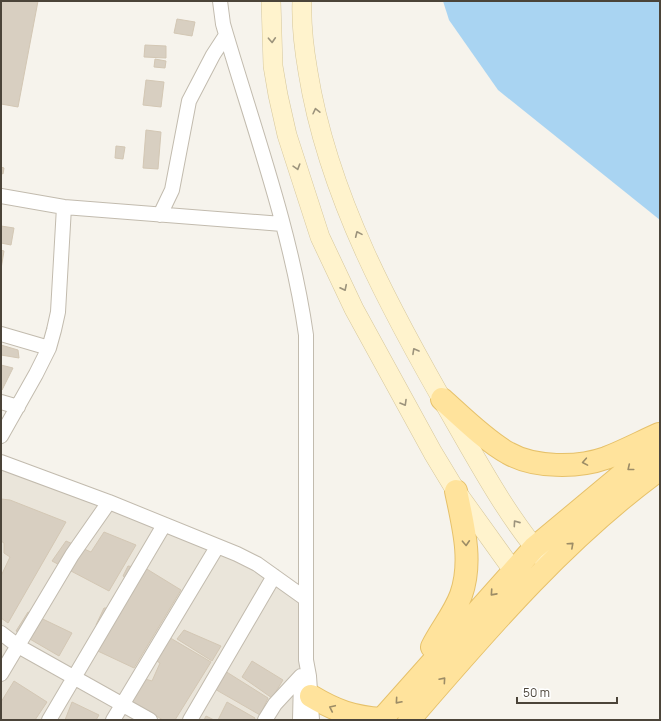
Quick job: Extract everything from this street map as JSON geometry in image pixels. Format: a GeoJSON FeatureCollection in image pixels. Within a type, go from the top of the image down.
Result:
{"type":"FeatureCollection","features":[{"type":"Feature","properties":{"kind":"main road"},"geometry":{"type":"LineString","coordinates":[[271,1],[273,66],[280,101],[298,171],[320,237],[354,309],[390,377],[456,491],[526,589]]}},
{"type":"Feature","properties":{"kind":"main road"},"geometry":{"type":"LineString","coordinates":[[302,1],[304,48],[310,86],[322,138],[336,181],[385,294],[495,492],[534,548],[548,565]]}},
{"type":"Feature","properties":{"kind":"main road"},"geometry":{"type":"LineString","coordinates":[[442,399],[508,453],[529,462],[559,464],[605,458],[660,434]]}},
{"type":"Feature","properties":{"kind":"main road"},"geometry":{"type":"LineString","coordinates":[[311,696],[344,713],[354,716],[382,719],[534,548],[660,443]]}},
{"type":"Feature","properties":{"kind":"main road"},"geometry":{"type":"LineString","coordinates":[[409,720],[548,565],[610,508],[660,469]]}},
{"type":"Feature","properties":{"kind":"main road"},"geometry":{"type":"LineString","coordinates":[[416,680],[461,596],[465,581],[466,541],[456,491]]}},
{"type":"Feature","properties":{"kind":"street"},"geometry":{"type":"LineString","coordinates":[[220,1],[226,35],[279,208],[300,295],[306,335],[306,660],[311,696],[312,720]]}},
{"type":"Feature","properties":{"kind":"street"},"geometry":{"type":"LineString","coordinates":[[160,215],[172,190],[189,101],[213,55],[226,35]]}},
{"type":"Feature","properties":{"kind":"street"},"geometry":{"type":"LineString","coordinates":[[1,196],[64,206],[282,224]]}},
{"type":"Feature","properties":{"kind":"street"},"geometry":{"type":"LineString","coordinates":[[1,436],[49,348],[58,312],[64,206]]}},
{"type":"Feature","properties":{"kind":"street"},"geometry":{"type":"LineString","coordinates":[[1,334],[49,348]]}},
{"type":"Feature","properties":{"kind":"street"},"geometry":{"type":"LineString","coordinates":[[1,402],[18,407]]}},
{"type":"Feature","properties":{"kind":"street"},"geometry":{"type":"LineString","coordinates":[[1,462],[108,502],[257,564],[306,599]]}},
{"type":"Feature","properties":{"kind":"street"},"geometry":{"type":"LineString","coordinates":[[1,674],[72,555],[108,502]]}},
{"type":"Feature","properties":{"kind":"street"},"geometry":{"type":"LineString","coordinates":[[49,720],[164,525]]}},
{"type":"Feature","properties":{"kind":"street"},"geometry":{"type":"LineString","coordinates":[[112,720],[217,547]]}},
{"type":"Feature","properties":{"kind":"street"},"geometry":{"type":"LineString","coordinates":[[190,720],[274,576]]}},
{"type":"Feature","properties":{"kind":"street"},"geometry":{"type":"LineString","coordinates":[[1,633],[18,646],[150,720]]}},
{"type":"Feature","properties":{"kind":"street"},"geometry":{"type":"LineString","coordinates":[[300,720],[301,676],[306,660]]}},
{"type":"Feature","properties":{"kind":"street"},"geometry":{"type":"LineString","coordinates":[[265,720],[275,704],[301,676]]}},
{"type":"Feature","properties":{"kind":"shaded area"},"geometry":{"type":"Polygon","coordinates":[[[1,463],[237,555],[306,600],[306,660],[295,720],[1,720],[1,463]]]}},
{"type":"Feature","properties":{"kind":"water"},"geometry":{"type":"Polygon","coordinates":[[[443,1],[660,1],[660,220],[498,90],[449,20],[443,1]]]}},
{"type":"Feature","properties":{"kind":"building"},"geometry":{"type":"Polygon","coordinates":[[[1,1],[38,1],[18,107],[1,104],[1,1]]]}},
{"type":"Feature","properties":{"kind":"building"},"geometry":{"type":"Polygon","coordinates":[[[177,19],[195,22],[192,36],[174,33],[177,19]]]}},
{"type":"Feature","properties":{"kind":"building"},"geometry":{"type":"Polygon","coordinates":[[[145,45],[166,46],[166,58],[144,57],[145,45]]]}},
{"type":"Feature","properties":{"kind":"building"},"geometry":{"type":"Polygon","coordinates":[[[155,59],[166,61],[165,68],[154,67],[155,59]]]}},
{"type":"Feature","properties":{"kind":"building"},"geometry":{"type":"Polygon","coordinates":[[[146,80],[164,82],[161,107],[143,105],[146,80]]]}},
{"type":"Feature","properties":{"kind":"building"},"geometry":{"type":"Polygon","coordinates":[[[146,130],[161,132],[158,169],[143,168],[146,130]]]}},
{"type":"Feature","properties":{"kind":"building"},"geometry":{"type":"Polygon","coordinates":[[[116,146],[125,147],[123,159],[115,158],[116,146]]]}},
{"type":"Feature","properties":{"kind":"building"},"geometry":{"type":"Polygon","coordinates":[[[1,167],[4,168],[3,174],[1,173],[1,167]]]}},
{"type":"Feature","properties":{"kind":"building"},"geometry":{"type":"Polygon","coordinates":[[[1,226],[14,228],[11,245],[1,243],[1,226]]]}},
{"type":"Feature","properties":{"kind":"building"},"geometry":{"type":"Polygon","coordinates":[[[1,250],[4,251],[1,269],[1,250]]]}},
{"type":"Feature","properties":{"kind":"building"},"geometry":{"type":"Polygon","coordinates":[[[1,345],[18,350],[19,358],[1,355],[1,345]]]}},
{"type":"Feature","properties":{"kind":"building"},"geometry":{"type":"Polygon","coordinates":[[[1,365],[13,368],[2,390],[1,390],[1,365]]]}},
{"type":"Feature","properties":{"kind":"building"},"geometry":{"type":"Polygon","coordinates":[[[1,499],[10,500],[66,522],[8,623],[1,618],[1,576],[10,557],[4,553],[4,543],[1,541],[1,499]]]}},
{"type":"Feature","properties":{"kind":"building"},"geometry":{"type":"Polygon","coordinates":[[[104,532],[136,545],[109,591],[52,561],[66,541],[91,552],[104,532]]]}},
{"type":"Feature","properties":{"kind":"building"},"geometry":{"type":"Polygon","coordinates":[[[137,563],[181,590],[134,668],[85,645],[94,630],[97,631],[99,626],[96,625],[104,608],[108,608],[126,578],[123,576],[128,566],[134,567],[137,563]]]}},
{"type":"Feature","properties":{"kind":"building"},"geometry":{"type":"Polygon","coordinates":[[[28,612],[72,633],[59,656],[16,631],[28,612]]]}},
{"type":"Feature","properties":{"kind":"building"},"geometry":{"type":"Polygon","coordinates":[[[184,630],[221,646],[212,661],[177,639],[184,630]]]}},
{"type":"Feature","properties":{"kind":"building"},"geometry":{"type":"Polygon","coordinates":[[[167,636],[211,662],[175,720],[163,720],[123,696],[145,679],[152,681],[160,663],[145,654],[167,636]]]}},
{"type":"Feature","properties":{"kind":"building"},"geometry":{"type":"Polygon","coordinates":[[[252,661],[283,680],[272,698],[242,677],[252,661]]]}},
{"type":"Feature","properties":{"kind":"building"},"geometry":{"type":"Polygon","coordinates":[[[225,671],[268,698],[260,715],[213,688],[225,671]]]}},
{"type":"Feature","properties":{"kind":"building"},"geometry":{"type":"Polygon","coordinates":[[[14,681],[47,702],[35,720],[1,720],[1,702],[14,681]]]}},
{"type":"Feature","properties":{"kind":"building"},"geometry":{"type":"Polygon","coordinates":[[[72,702],[99,715],[96,720],[65,720],[72,702]]]}},
{"type":"Feature","properties":{"kind":"building"},"geometry":{"type":"Polygon","coordinates":[[[227,702],[255,718],[254,720],[218,720],[227,702]]]}},
{"type":"Feature","properties":{"kind":"building"},"geometry":{"type":"Polygon","coordinates":[[[206,716],[214,720],[204,720],[206,716]]]}}]}
